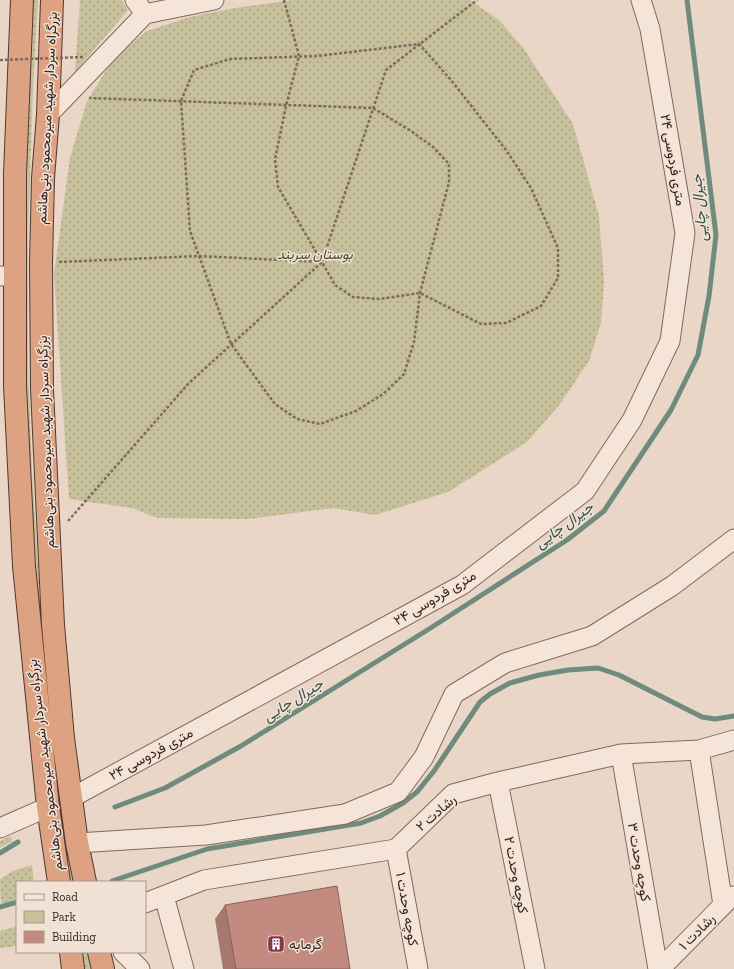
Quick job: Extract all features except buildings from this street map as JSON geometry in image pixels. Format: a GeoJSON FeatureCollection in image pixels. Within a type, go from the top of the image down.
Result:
{"type":"FeatureCollection","features":[{"type":"Feature","properties":{"kind":"highway","name":"بزرگراه سردار شهید میرمحمود بنی‌هاشم"},"geometry":{"type":"LineString","coordinates":[[22,0],[15,174],[7,276],[15,386],[24,566],[48,807],[59,881]]}},
{"type":"Feature","properties":{"kind":"highway","name":"بزرگراه سردار شهید میرمحمود بنی‌هاشم"},"geometry":{"type":"LineString","coordinates":[[52,0],[48,115],[43,178],[41,264],[42,390],[53,633],[63,738],[77,843],[85,881]]}},
{"type":"Feature","properties":{"kind":"highway"},"geometry":{"type":"LineString","coordinates":[[71,953],[74,969]]}},
{"type":"Feature","properties":{"kind":"highway"},"geometry":{"type":"LineString","coordinates":[[99,953],[102,969]]}},
{"type":"Feature","properties":{"kind":"street"},"geometry":{"type":"LineString","coordinates":[[48,115],[65,97],[140,7],[214,0]]}},
{"type":"Feature","properties":{"kind":"street","name":"۲۴ متری فردوسی"},"geometry":{"type":"LineString","coordinates":[[71,798],[462,585],[585,491],[632,420],[670,341],[685,233],[650,28],[641,0]]}},
{"type":"Feature","properties":{"kind":"street"},"geometry":{"type":"LineString","coordinates":[[77,843],[206,835],[345,814],[398,792],[424,757],[454,694],[505,663],[592,636],[672,586],[734,539]]}},
{"type":"Feature","properties":{"kind":"street","name":"رشادت ۲"},"geometry":{"type":"LineString","coordinates":[[396,849],[453,794],[498,782],[621,754],[699,750],[734,740]]}},
{"type":"Feature","properties":{"kind":"street"},"geometry":{"type":"LineString","coordinates":[[699,750],[728,900]]}},
{"type":"Feature","properties":{"kind":"street","name":"کوچه وحدت ۳"},"geometry":{"type":"LineString","coordinates":[[621,754],[659,969]]}},
{"type":"Feature","properties":{"kind":"street","name":"کوچه وحدت ۲"},"geometry":{"type":"LineString","coordinates":[[498,782],[535,969]]}},
{"type":"Feature","properties":{"kind":"street"},"geometry":{"type":"LineString","coordinates":[[0,828],[48,807]]}},
{"type":"Feature","properties":{"kind":"street"},"geometry":{"type":"LineString","coordinates":[[146,903],[204,880],[396,849]]}},
{"type":"Feature","properties":{"kind":"street","name":"کوچه وحدت ۱"},"geometry":{"type":"LineString","coordinates":[[396,849],[418,969]]}},
{"type":"Feature","properties":{"kind":"street"},"geometry":{"type":"LineString","coordinates":[[164,896],[184,969]]}},
{"type":"Feature","properties":{"kind":"street","name":"رشادت ۱"},"geometry":{"type":"LineString","coordinates":[[659,969],[728,900]]}},
{"type":"Feature","properties":{"kind":"street"},"geometry":{"type":"LineString","coordinates":[[124,953],[140,969]]}},
{"type":"Feature","properties":{"kind":"path"},"geometry":{"type":"LineString","coordinates":[[284,0],[299,56],[286,106],[275,159],[278,186],[335,286],[353,297],[379,299],[420,293],[481,324],[506,323],[541,306],[558,278],[558,248],[532,188],[506,150],[451,80],[419,44]]}},
{"type":"Feature","properties":{"kind":"path"},"geometry":{"type":"LineString","coordinates":[[50,541],[189,383],[322,262],[386,70],[478,0]]}},
{"type":"Feature","properties":{"kind":"path"},"geometry":{"type":"LineString","coordinates":[[65,97],[182,101],[286,106],[373,108],[411,131],[427,143],[449,164],[450,182],[420,293],[414,342],[404,374],[383,394],[356,411],[320,424],[297,420],[275,404],[231,344],[190,231],[182,101],[194,70],[230,58],[317,56],[419,44]]}},
{"type":"Feature","properties":{"kind":"path"},"geometry":{"type":"LineString","coordinates":[[0,60],[83,57]]}},
{"type":"Feature","properties":{"kind":"path"},"geometry":{"type":"LineString","coordinates":[[41,264],[56,262],[199,256],[322,262]]}},
{"type":"Feature","properties":{"kind":"green space"},"geometry":{"type":"Polygon","coordinates":[[[30,0],[38,0],[28,235],[28,365],[32,469],[42,631],[55,740],[76,881],[67,881],[25,514],[25,91],[30,0]]]}},
{"type":"Feature","properties":{"kind":"green space"},"geometry":{"type":"Polygon","coordinates":[[[80,0],[121,0],[128,10],[75,72],[80,0]]]}},
{"type":"Feature","properties":{"kind":"green space","name":"بوستان سربند"},"geometry":{"type":"Polygon","coordinates":[[[293,0],[470,0],[499,20],[524,49],[573,124],[599,216],[604,282],[601,323],[589,361],[560,404],[527,442],[448,492],[375,515],[333,508],[248,519],[157,518],[132,508],[69,499],[54,274],[70,158],[87,101],[116,55],[147,31],[190,17],[235,8],[293,0]]]}},
{"type":"Feature","properties":{"kind":"green space"},"geometry":{"type":"Polygon","coordinates":[[[11,836],[12,841],[0,848],[0,841],[11,836]]]}},
{"type":"Feature","properties":{"kind":"green space"},"geometry":{"type":"Polygon","coordinates":[[[32,865],[34,881],[16,881],[16,899],[1,904],[0,879],[13,871],[32,865]]]}},
{"type":"Feature","properties":{"kind":"green space"},"geometry":{"type":"Polygon","coordinates":[[[16,926],[16,946],[0,948],[0,931],[16,926]]]}},
{"type":"Feature","properties":{"kind":"green space"},"geometry":{"type":"Polygon","coordinates":[[[81,953],[91,953],[94,969],[84,969],[81,953]]]}},
{"type":"Feature","properties":{"kind":"waterway","name":"جیرال چایی"},"geometry":{"type":"LineString","coordinates":[[115,807],[165,788],[241,746],[429,629],[567,540],[604,511],[671,410],[698,355],[709,296],[716,235],[687,0]]}},
{"type":"Feature","properties":{"kind":"waterway","name":"جیرال چایی"},"geometry":{"type":"LineString","coordinates":[[112,881],[207,849],[361,823],[380,816],[403,803],[417,792],[434,771],[480,702],[490,694],[510,683],[539,675],[568,670],[598,668],[619,675],[702,717],[715,719],[734,716]]}},
{"type":"Feature","properties":{"kind":"waterway","name":"جیرال چایی"},"geometry":{"type":"LineString","coordinates":[[0,853],[18,842]]}},
{"type":"Feature","properties":{"kind":"waterway","name":"جیرال چایی"},"geometry":{"type":"LineString","coordinates":[[0,907],[16,902]]}},
{"type":"Feature","properties":{"kind":"place","name":"گرمابه"},"geometry":{"type":"Point","coordinates":[276,944]}}]}
